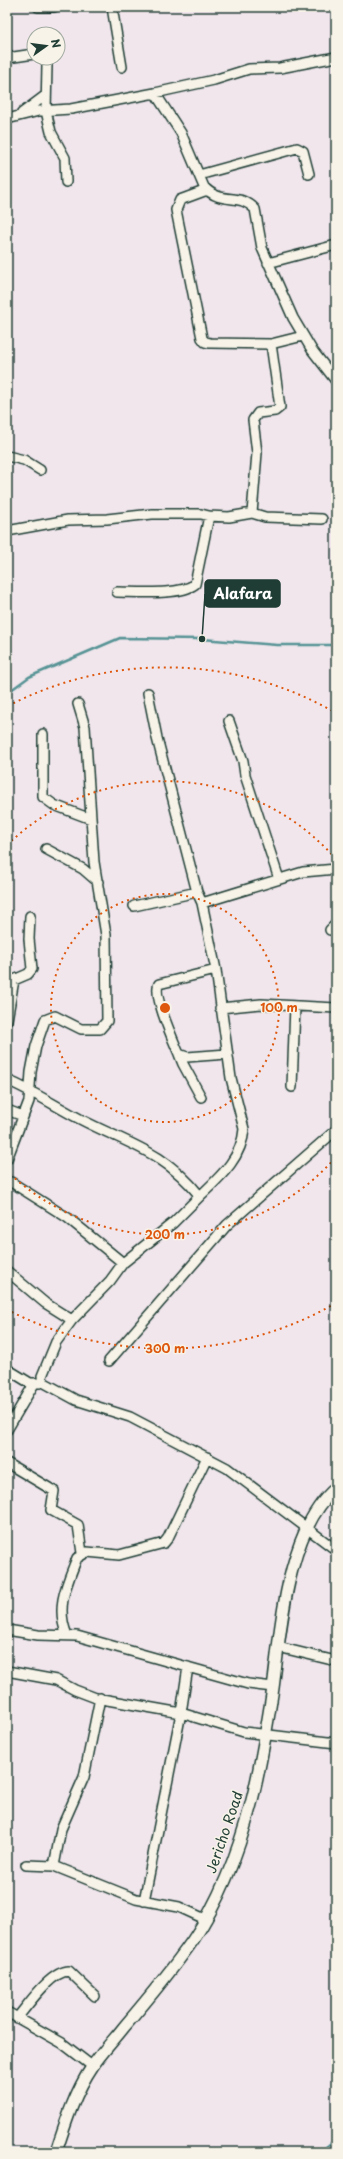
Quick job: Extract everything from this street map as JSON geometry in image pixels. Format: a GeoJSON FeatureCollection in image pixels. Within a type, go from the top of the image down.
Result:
{"type":"FeatureCollection","features":[{"type":"Feature","properties":{"kind":"street"},"geometry":{"type":"LineString","coordinates":[[38,7],[54,7]]}},
{"type":"Feature","properties":{"kind":"street"},"geometry":{"type":"LineString","coordinates":[[112,7],[122,67]]}},
{"type":"Feature","properties":{"kind":"street"},"geometry":{"type":"LineString","coordinates":[[7,58],[26,55]]}},
{"type":"Feature","properties":{"kind":"street"},"geometry":{"type":"LineString","coordinates":[[7,119],[20,115],[71,109],[155,93],[214,80],[249,69],[280,68],[336,57]]}},
{"type":"Feature","properties":{"kind":"street"},"geometry":{"type":"LineString","coordinates":[[48,66],[46,111],[51,132],[65,158],[66,182]]}},
{"type":"Feature","properties":{"kind":"street"},"geometry":{"type":"LineString","coordinates":[[155,93],[181,132],[207,190],[222,199],[243,200],[255,209],[262,248],[293,318],[303,336],[336,381]]}},
{"type":"Feature","properties":{"kind":"street"},"geometry":{"type":"LineString","coordinates":[[20,115],[46,95]]}},
{"type":"Feature","properties":{"kind":"street"},"geometry":{"type":"LineString","coordinates":[[199,175],[297,148],[304,151],[309,174]]}},
{"type":"Feature","properties":{"kind":"street"},"geometry":{"type":"LineString","coordinates":[[207,190],[180,200],[176,210],[204,342],[271,344],[303,336]]}},
{"type":"Feature","properties":{"kind":"street"},"geometry":{"type":"LineString","coordinates":[[268,263],[336,245]]}},
{"type":"Feature","properties":{"kind":"street"},"geometry":{"type":"LineString","coordinates":[[252,513],[257,453],[253,420],[258,413],[276,411],[280,407],[271,344]]}},
{"type":"Feature","properties":{"kind":"street"},"geometry":{"type":"LineString","coordinates":[[7,456],[24,460],[40,470]]}},
{"type":"Feature","properties":{"kind":"street"},"geometry":{"type":"LineString","coordinates":[[7,531],[68,520],[90,518],[106,519],[152,514],[188,513],[229,517],[252,513],[265,517],[322,519]]}},
{"type":"Feature","properties":{"kind":"street"},"geometry":{"type":"LineString","coordinates":[[117,592],[164,591],[191,586],[197,578],[209,516]]}},
{"type":"Feature","properties":{"kind":"street"},"geometry":{"type":"LineString","coordinates":[[9,1424],[39,1383],[56,1342],[72,1320],[110,1281],[123,1263],[173,1223],[226,1171],[244,1136],[243,1120],[231,1078],[220,1008],[216,970],[202,903],[156,738],[148,693]]}},
{"type":"Feature","properties":{"kind":"street"},"geometry":{"type":"LineString","coordinates":[[7,1159],[31,1090],[31,1072],[36,1046],[43,1025],[49,1017],[58,1016],[73,1026],[88,1030],[100,1029],[107,1021],[106,935],[91,819],[85,728],[78,704]]}},
{"type":"Feature","properties":{"kind":"street"},"geometry":{"type":"LineString","coordinates":[[229,721],[278,879]]}},
{"type":"Feature","properties":{"kind":"street"},"geometry":{"type":"LineString","coordinates":[[43,734],[44,797],[54,805],[91,819]]}},
{"type":"Feature","properties":{"kind":"street"},"geometry":{"type":"LineString","coordinates":[[46,849],[83,870],[98,882]]}},
{"type":"Feature","properties":{"kind":"street"},"geometry":{"type":"LineString","coordinates":[[202,903],[303,872],[336,868]]}},
{"type":"Feature","properties":{"kind":"street"},"geometry":{"type":"LineString","coordinates":[[134,906],[198,892]]}},
{"type":"Feature","properties":{"kind":"street"},"geometry":{"type":"LineString","coordinates":[[7,1020],[14,980],[28,974],[32,969],[29,939],[30,916]]}},
{"type":"Feature","properties":{"kind":"street"},"geometry":{"type":"LineString","coordinates":[[201,1097],[183,1064],[167,1026],[157,986],[159,984],[216,970]]}},
{"type":"Feature","properties":{"kind":"street"},"geometry":{"type":"LineString","coordinates":[[220,1008],[261,1004],[336,1008]]}},
{"type":"Feature","properties":{"kind":"street"},"geometry":{"type":"LineString","coordinates":[[292,1087],[295,1006]]}},
{"type":"Feature","properties":{"kind":"street"},"geometry":{"type":"LineString","coordinates":[[179,1054],[187,1057],[227,1054]]}},
{"type":"Feature","properties":{"kind":"street"},"geometry":{"type":"LineString","coordinates":[[7,1080],[31,1090],[61,1109],[160,1157],[178,1171],[200,1196]]}},
{"type":"Feature","properties":{"kind":"street"},"geometry":{"type":"LineString","coordinates":[[7,1110],[23,1116]]}},
{"type":"Feature","properties":{"kind":"street"},"geometry":{"type":"LineString","coordinates":[[109,1361],[227,1225],[336,1130]]}},
{"type":"Feature","properties":{"kind":"street"},"geometry":{"type":"LineString","coordinates":[[7,1182],[11,1182],[68,1218],[123,1263]]}},
{"type":"Feature","properties":{"kind":"street"},"geometry":{"type":"LineString","coordinates":[[7,1271],[45,1303],[72,1320]]}},
{"type":"Feature","properties":{"kind":"street"},"geometry":{"type":"LineString","coordinates":[[7,1369],[30,1383],[39,1383],[76,1400],[130,1417],[227,1468],[336,1550]]}},
{"type":"Feature","properties":{"kind":"street"},"geometry":{"type":"LineString","coordinates":[[67,1635],[63,1624],[62,1602],[77,1558],[82,1554],[119,1555],[164,1543],[168,1538],[207,1457]]}},
{"type":"Feature","properties":{"kind":"street"},"geometry":{"type":"LineString","coordinates":[[7,1463],[54,1491],[51,1510],[78,1525],[82,1554]]}},
{"type":"Feature","properties":{"kind":"street","name":"Jericho Road"},"geometry":{"type":"LineString","coordinates":[[56,2152],[83,2081],[92,2066],[158,1986],[205,1919],[241,1838],[251,1804],[266,1736],[284,1602],[307,1528],[315,1511],[325,1497],[336,1488]]}},
{"type":"Feature","properties":{"kind":"street"},"geometry":{"type":"LineString","coordinates":[[7,1630],[38,1635],[67,1635],[248,1684],[273,1687]]}},
{"type":"Feature","properties":{"kind":"street"},"geometry":{"type":"LineString","coordinates":[[278,1647],[336,1661]]}},
{"type":"Feature","properties":{"kind":"street"},"geometry":{"type":"LineString","coordinates":[[144,1901],[181,1713],[188,1667]]}},
{"type":"Feature","properties":{"kind":"street"},"geometry":{"type":"LineString","coordinates":[[7,1671],[56,1680],[75,1690],[100,1698],[181,1713],[244,1732],[266,1736],[336,1743]]}},
{"type":"Feature","properties":{"kind":"street"},"geometry":{"type":"LineString","coordinates":[[54,1866],[61,1828],[84,1777],[100,1698]]}},
{"type":"Feature","properties":{"kind":"street"},"geometry":{"type":"LineString","coordinates":[[26,1865],[54,1866],[144,1901],[179,1908],[205,1919]]}},
{"type":"Feature","properties":{"kind":"street"},"geometry":{"type":"LineString","coordinates":[[17,2018],[37,1994],[58,1974],[64,1971],[69,1972],[95,1996]]}},
{"type":"Feature","properties":{"kind":"street"},"geometry":{"type":"LineString","coordinates":[[7,2012],[62,2043],[92,2066]]}},
{"type":"Feature","properties":{"kind":"waterway"},"geometry":{"type":"LineString","coordinates":[[7,693],[29,677],[120,638],[202,639],[277,645],[336,645]]}},
{"type":"Feature","properties":{"kind":"waterway"},"geometry":{"type":"LineString","coordinates":[[320,2152],[336,2139]]}},
{"type":"Feature","properties":{"kind":"place","name":"Alafara"},"geometry":{"type":"Point","coordinates":[202,639]}}]}
